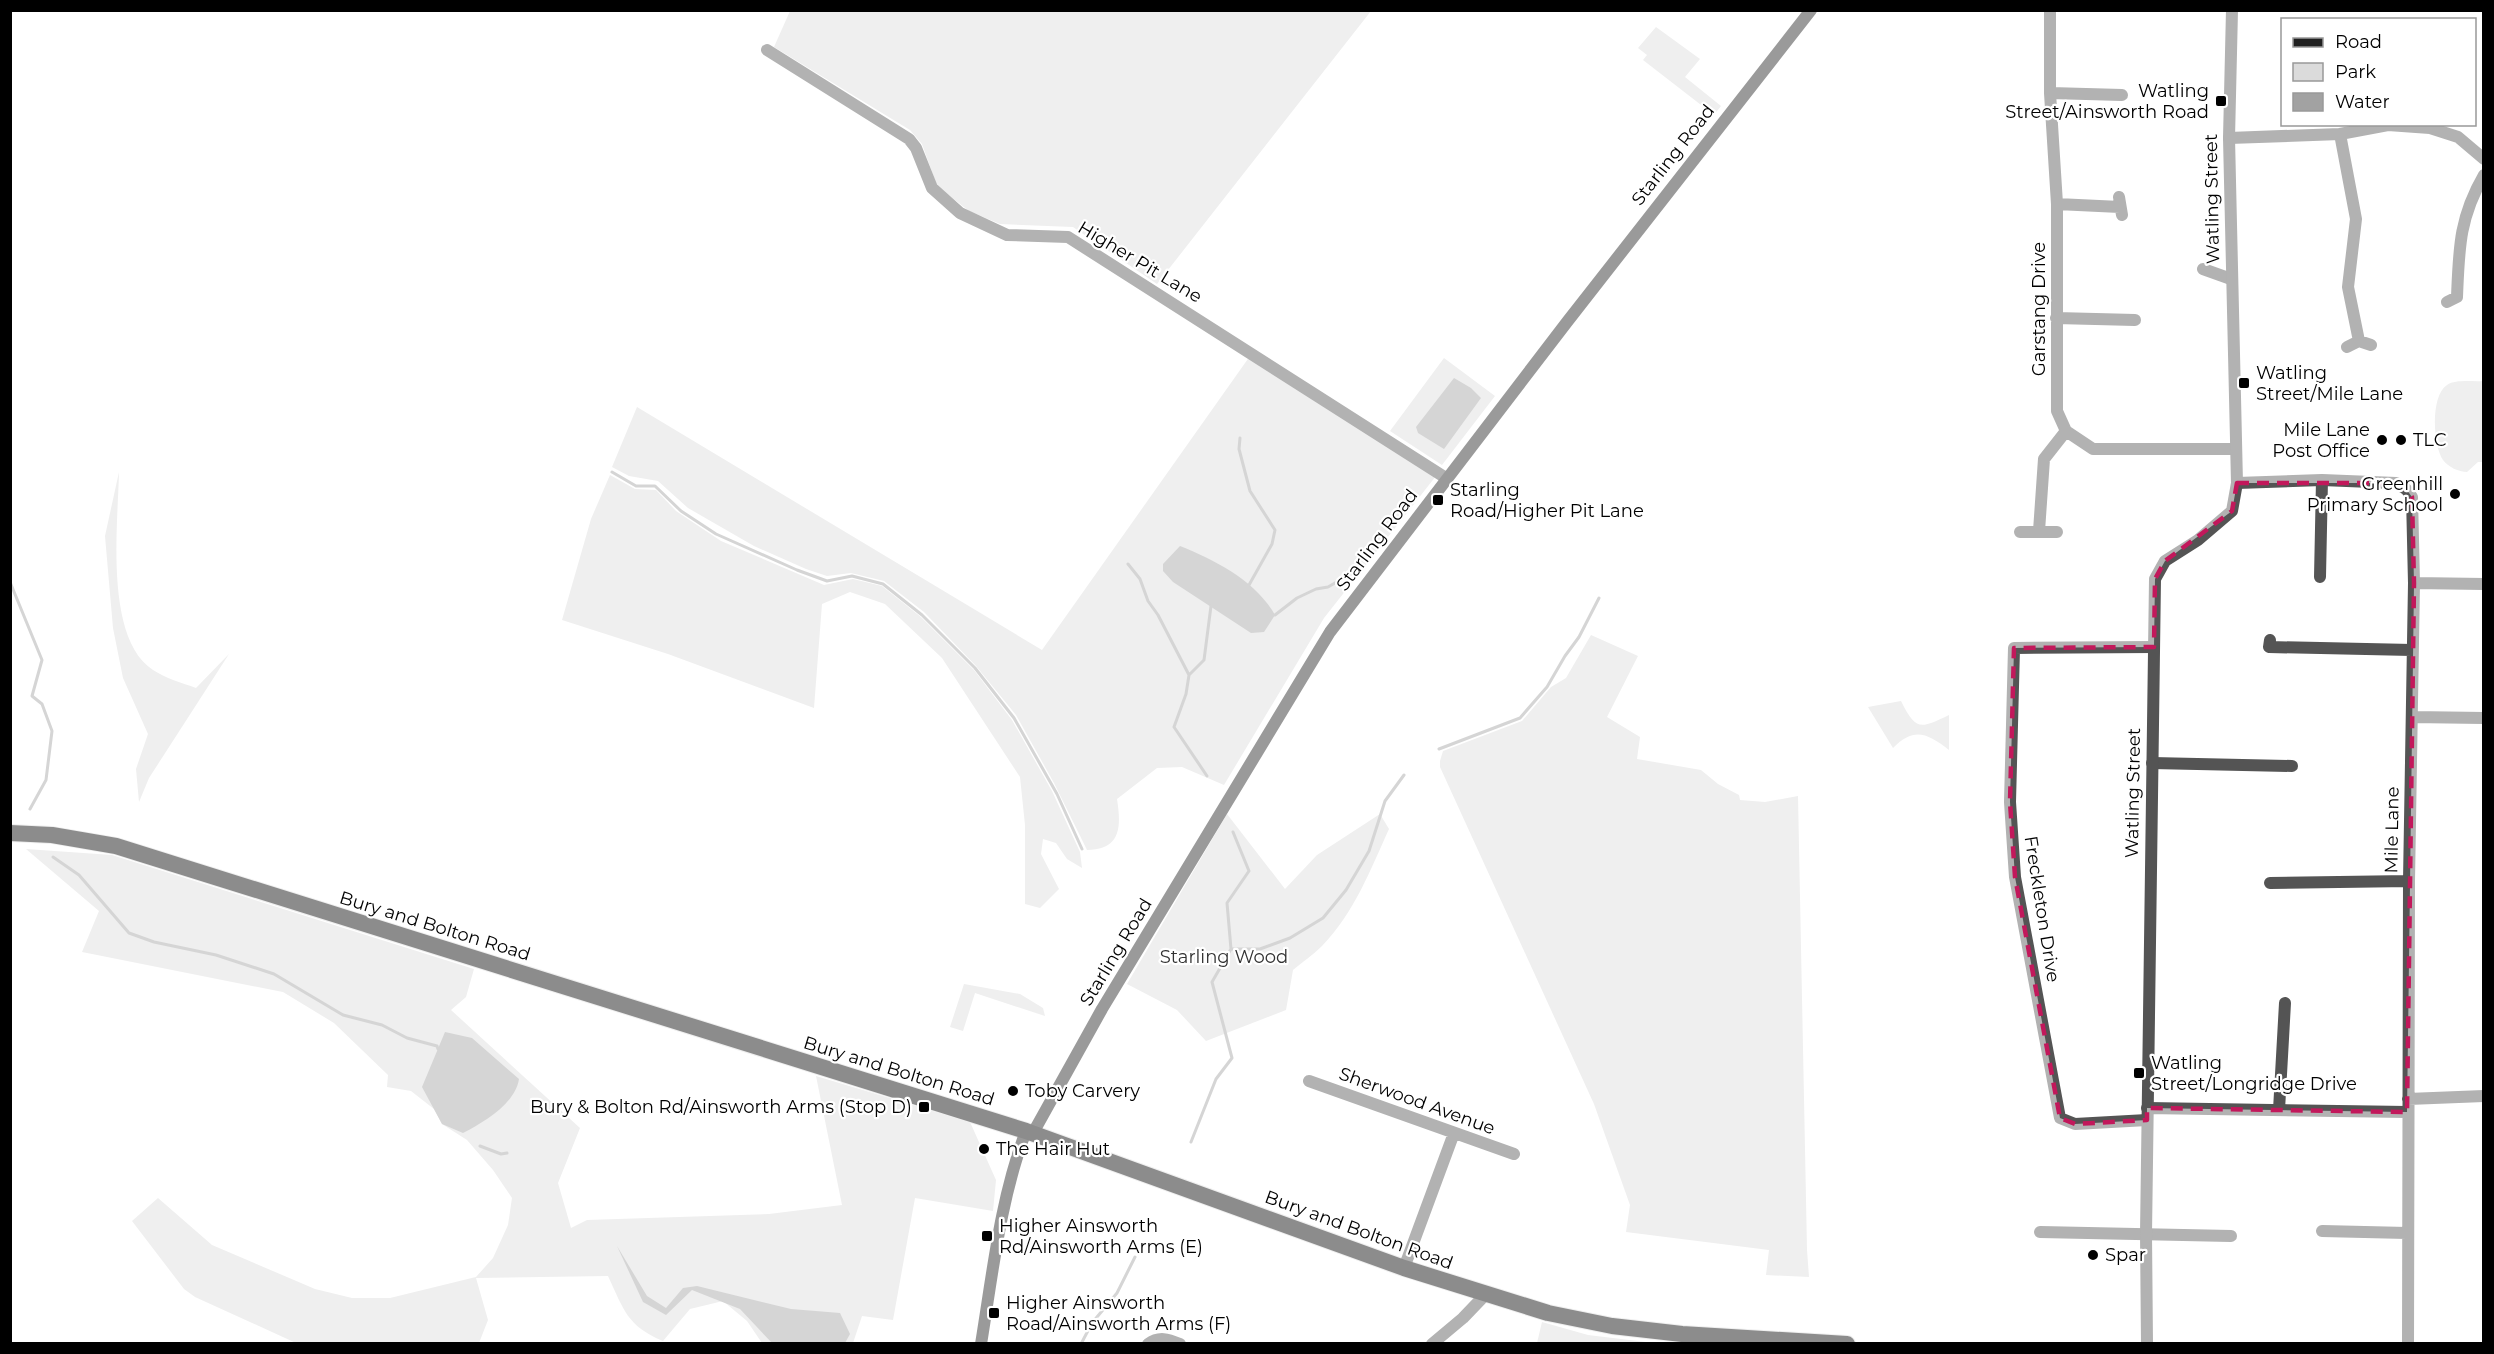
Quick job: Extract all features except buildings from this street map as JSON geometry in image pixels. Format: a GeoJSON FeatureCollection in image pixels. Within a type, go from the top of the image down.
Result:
{"type":"FeatureCollection","features":[{"type":"Feature","properties":{"kind":"highway","name":"Bury and Bolton Road"},"geometry":{"type":"LineString","coordinates":[[10,833],[52,835],[116,846],[1030,1132],[1404,1268],[1548,1313],[1612,1326],[1703,1336],[1847,1344]]}},
{"type":"Feature","properties":{"kind":"main road","name":"Starling Road"},"geometry":{"type":"LineString","coordinates":[[981,1344],[1005,1198],[1012,1170],[1030,1132],[1330,632],[1446,478],[1811,10]]}},
{"type":"Feature","properties":{"kind":"street","name":"Garstang Drive"},"geometry":{"type":"LineString","coordinates":[[2050,10],[2050,93],[2056,204],[2057,411],[2066,431]]}},
{"type":"Feature","properties":{"kind":"street","name":"Watling Street"},"geometry":{"type":"LineString","coordinates":[[2147,1344],[2147,1114],[2155,579],[2165,561],[2198,540],[2232,511],[2237,483],[2231,279],[2230,11]]}},
{"type":"Feature","properties":{"kind":"street","name":"Higher Pit Lane"},"geometry":{"type":"LineString","coordinates":[[767,50],[909,140],[916,148],[932,188],[960,213],[1007,235],[1068,237],[1446,478]]}},
{"type":"Feature","properties":{"kind":"street"},"geometry":{"type":"LineString","coordinates":[[2050,93],[2122,96]]}},
{"type":"Feature","properties":{"kind":"street"},"geometry":{"type":"LineString","coordinates":[[2229,138],[2340,134],[2383,126]]}},
{"type":"Feature","properties":{"kind":"street"},"geometry":{"type":"LineString","coordinates":[[2402,126],[2430,128],[2457,137],[2484,159]]}},
{"type":"Feature","properties":{"kind":"street"},"geometry":{"type":"LineString","coordinates":[[2340,134],[2356,219],[2348,287],[2365,343],[2347,347]]}},
{"type":"Feature","properties":{"kind":"street"},"geometry":{"type":"LineString","coordinates":[[2447,302],[2457,297],[2459,241],[2470,199],[2484,175]]}},
{"type":"Feature","properties":{"kind":"street"},"geometry":{"type":"LineString","coordinates":[[2056,204],[2121,206]]}},
{"type":"Feature","properties":{"kind":"street","name":"Watling Street"},"geometry":{"type":"LineString","coordinates":[[2203,269],[2231,279]]}},
{"type":"Feature","properties":{"kind":"street"},"geometry":{"type":"LineString","coordinates":[[2056,318],[2135,320]]}},
{"type":"Feature","properties":{"kind":"street"},"geometry":{"type":"LineString","coordinates":[[2039,531],[2044,459],[2066,431],[2094,449],[2236,449]]}},
{"type":"Feature","properties":{"kind":"street"},"geometry":{"type":"LineString","coordinates":[[2320,577],[2322,480]]}},
{"type":"Feature","properties":{"kind":"street","name":"Mile Lane"},"geometry":{"type":"LineString","coordinates":[[2237,483],[2322,480],[2396,483],[2406,489],[2412,497],[2414,583],[2409,881],[2408,1344]]}},
{"type":"Feature","properties":{"kind":"street"},"geometry":{"type":"LineString","coordinates":[[2020,532],[2057,532]]}},
{"type":"Feature","properties":{"kind":"street"},"geometry":{"type":"LineString","coordinates":[[2414,583],[2484,584]]}},
{"type":"Feature","properties":{"kind":"street"},"geometry":{"type":"LineString","coordinates":[[2270,640],[2269,647],[2412,650]]}},
{"type":"Feature","properties":{"kind":"street","name":"Freckleton Drive"},"geometry":{"type":"LineString","coordinates":[[2147,1114],[2075,1124],[2060,1118],[2015,877],[2010,790],[2014,648],[2154,646]]}},
{"type":"Feature","properties":{"kind":"street"},"geometry":{"type":"LineString","coordinates":[[2412,717],[2484,718]]}},
{"type":"Feature","properties":{"kind":"street"},"geometry":{"type":"LineString","coordinates":[[2152,763],[2292,766]]}},
{"type":"Feature","properties":{"kind":"street"},"geometry":{"type":"LineString","coordinates":[[2270,883],[2409,881]]}},
{"type":"Feature","properties":{"kind":"street"},"geometry":{"type":"LineString","coordinates":[[2279,1110],[2285,1003]]}},
{"type":"Feature","properties":{"kind":"street","name":"Sherwood Avenue"},"geometry":{"type":"LineString","coordinates":[[1309,1081],[1514,1154]]}},
{"type":"Feature","properties":{"kind":"street"},"geometry":{"type":"LineString","coordinates":[[2147,1114],[2408,1105],[2484,1096]]}},
{"type":"Feature","properties":{"kind":"street"},"geometry":{"type":"LineString","coordinates":[[1404,1268],[1454,1133]]}},
{"type":"Feature","properties":{"kind":"street"},"geometry":{"type":"LineString","coordinates":[[2322,1231],[2407,1233]]}},
{"type":"Feature","properties":{"kind":"street"},"geometry":{"type":"LineString","coordinates":[[2040,1232],[2231,1236]]}},
{"type":"Feature","properties":{"kind":"street"},"geometry":{"type":"LineString","coordinates":[[1432,1344],[1463,1318],[1486,1294]]}},
{"type":"Feature","properties":{"kind":"street"},"geometry":{"type":"LineString","coordinates":[[1148,1344],[1156,1339],[1180,1344]]}},
{"type":"Feature","properties":{"kind":"highlighted area"},"geometry":{"type":"Polygon","coordinates":[[[2237,483],[2396,483],[2406,489],[2412,497],[2414,583],[2407,1112],[2147,1108],[2147,1120],[2075,1124],[2060,1118],[2015,877],[2010,802],[2014,648],[2154,647],[2155,579],[2165,561],[2232,511],[2237,483]]]}},
{"type":"Feature","properties":{"kind":"green space"},"geometry":{"type":"Polygon","coordinates":[[[790,11],[1371,11],[1157,284],[1073,227],[1000,224],[969,211],[937,186],[922,144],[910,130],[774,47],[790,11]]]}},
{"type":"Feature","properties":{"kind":"green space"},"geometry":{"type":"Polygon","coordinates":[[[1656,27],[1700,59],[1685,77],[1721,106],[1714,115],[1643,60],[1647,55],[1638,48],[1656,27]]]}},
{"type":"Feature","properties":{"kind":"green space"},"geometry":{"type":"Polygon","coordinates":[[[1250,356],[1436,476],[1324,618],[1224,785],[1182,767],[1157,768],[1117,799],[1119,818],[1117,834],[1107,846],[1099,849],[1087,850],[1054,783],[1016,715],[976,666],[924,612],[884,581],[851,573],[827,576],[754,546],[688,508],[658,481],[629,476],[612,467],[637,407],[1042,650],[1250,356]]]}},
{"type":"Feature","properties":{"kind":"green space"},"geometry":{"type":"Polygon","coordinates":[[[1444,358],[1495,396],[1442,465],[1390,431],[1444,358]]]}},
{"type":"Feature","properties":{"kind":"green space"},"geometry":{"type":"Polygon","coordinates":[[[2483,381],[2483,462],[2478,462],[2467,472],[2454,469],[2443,460],[2437,444],[2435,421],[2438,399],[2442,391],[2451,383],[2483,381]]]}},
{"type":"Feature","properties":{"kind":"green space"},"geometry":{"type":"Polygon","coordinates":[[[119,472],[117,578],[120,607],[127,633],[137,654],[158,673],[196,688],[229,654],[149,778],[139,802],[136,769],[148,734],[123,678],[113,628],[105,536],[119,472]]]}},
{"type":"Feature","properties":{"kind":"green space"},"geometry":{"type":"Polygon","coordinates":[[[610,475],[635,489],[656,490],[676,511],[721,541],[824,585],[853,579],[882,586],[921,617],[974,670],[1012,720],[1052,791],[1080,852],[1082,868],[1067,859],[1056,843],[1043,839],[1041,854],[1059,889],[1040,908],[1025,904],[1025,825],[1020,777],[942,658],[885,604],[850,592],[822,604],[814,708],[668,654],[562,620],[591,519],[610,475]]]}},
{"type":"Feature","properties":{"kind":"green space"},"geometry":{"type":"Polygon","coordinates":[[[1591,635],[1638,656],[1607,717],[1640,737],[1637,759],[1701,770],[1718,784],[1739,795],[1740,800],[1765,802],[1798,796],[1809,1277],[1766,1275],[1769,1250],[1626,1232],[1630,1205],[1594,1104],[1440,767],[1443,751],[1522,721],[1551,687],[1566,678],[1591,635]]]}},
{"type":"Feature","properties":{"kind":"green space"},"geometry":{"type":"Polygon","coordinates":[[[1901,701],[1911,718],[1920,724],[1925,725],[1949,715],[1949,750],[1927,736],[1921,735],[1908,737],[1893,748],[1868,707],[1901,701]]]}},
{"type":"Feature","properties":{"kind":"green space","name":"Starling Wood"},"geometry":{"type":"Polygon","coordinates":[[[1227,814],[1285,889],[1317,855],[1380,814],[1389,829],[1368,876],[1343,920],[1322,946],[1293,970],[1286,1010],[1206,1041],[1177,1010],[1127,984],[1227,814]]]}},
{"type":"Feature","properties":{"kind":"green space"},"geometry":{"type":"Polygon","coordinates":[[[26,849],[112,855],[474,969],[466,997],[451,1010],[580,1128],[558,1183],[571,1228],[587,1220],[769,1214],[842,1205],[816,1076],[970,1122],[996,1180],[993,1211],[915,1198],[893,1320],[862,1316],[853,1343],[762,1343],[747,1321],[723,1301],[690,1309],[663,1341],[641,1329],[628,1316],[608,1276],[476,1278],[488,1320],[479,1343],[296,1343],[195,1297],[184,1289],[132,1221],[158,1198],[212,1245],[315,1289],[352,1298],[390,1298],[476,1277],[493,1258],[508,1225],[512,1198],[493,1170],[467,1140],[442,1124],[434,1109],[411,1091],[387,1087],[388,1075],[334,1023],[283,992],[82,952],[99,911],[26,849]]]}},
{"type":"Feature","properties":{"kind":"green space"},"geometry":{"type":"Polygon","coordinates":[[[964,984],[1020,994],[1043,1008],[1045,1016],[975,993],[963,1031],[950,1027],[964,984]]]}},
{"type":"Feature","properties":{"kind":"green space"},"geometry":{"type":"Polygon","coordinates":[[[1542,1322],[1588,1335],[1654,1343],[1537,1343],[1542,1322]]]}},
{"type":"Feature","properties":{"kind":"water"},"geometry":{"type":"Polygon","coordinates":[[[1454,378],[1471,388],[1481,398],[1444,449],[1418,433],[1416,427],[1454,378]]]}},
{"type":"Feature","properties":{"kind":"water"},"geometry":{"type":"Polygon","coordinates":[[[1180,546],[1234,573],[1257,592],[1275,615],[1264,632],[1251,633],[1173,582],[1163,571],[1163,564],[1180,546]]]}},
{"type":"Feature","properties":{"kind":"water"},"geometry":{"type":"Polygon","coordinates":[[[445,1032],[472,1038],[519,1079],[512,1096],[505,1104],[489,1118],[463,1133],[442,1124],[422,1087],[445,1032]]]}},
{"type":"Feature","properties":{"kind":"water"},"geometry":{"type":"Polygon","coordinates":[[[617,1246],[647,1296],[666,1308],[683,1288],[697,1286],[791,1309],[840,1313],[850,1334],[845,1343],[772,1343],[740,1309],[692,1290],[666,1315],[643,1302],[617,1246]]]}},
{"type":"Feature","properties":{"kind":"waterway"},"geometry":{"type":"LineString","coordinates":[[1240,438],[1239,449],[1250,491],[1275,530],[1272,544],[1249,585]]}},
{"type":"Feature","properties":{"kind":"waterway"},"geometry":{"type":"LineString","coordinates":[[612,472],[636,486],[655,486],[681,511],[716,534],[827,581],[852,576],[883,584],[922,615],[975,668],[1014,718],[1057,794],[1082,849]]}},
{"type":"Feature","properties":{"kind":"waterway"},"geometry":{"type":"LineString","coordinates":[[1128,564],[1140,579],[1148,601],[1158,615],[1189,675],[1186,694],[1174,727],[1207,776]]}},
{"type":"Feature","properties":{"kind":"waterway"},"geometry":{"type":"LineString","coordinates":[[1275,615],[1297,598],[1316,589],[1328,587],[1354,572]]}},
{"type":"Feature","properties":{"kind":"waterway"},"geometry":{"type":"LineString","coordinates":[[10,582],[42,660],[32,696],[42,704],[52,731],[46,780],[30,809]]}},
{"type":"Feature","properties":{"kind":"waterway"},"geometry":{"type":"LineString","coordinates":[[1439,749],[1520,718],[1547,687],[1579,637],[1599,598]]}},
{"type":"Feature","properties":{"kind":"waterway"},"geometry":{"type":"LineString","coordinates":[[1189,675],[1204,660],[1211,606]]}},
{"type":"Feature","properties":{"kind":"waterway"},"geometry":{"type":"LineString","coordinates":[[1231,949],[1260,949],[1290,938],[1323,918],[1346,890],[1369,851],[1385,801],[1404,775]]}},
{"type":"Feature","properties":{"kind":"waterway"},"geometry":{"type":"LineString","coordinates":[[1191,1142],[1216,1079],[1232,1058],[1212,982],[1231,949],[1227,903],[1249,871],[1233,832]]}},
{"type":"Feature","properties":{"kind":"waterway"},"geometry":{"type":"LineString","coordinates":[[53,857],[79,875],[129,933],[154,942],[216,955],[274,974],[343,1015],[382,1025],[407,1038],[437,1046],[438,1049]]}},
{"type":"Feature","properties":{"kind":"waterway"},"geometry":{"type":"LineString","coordinates":[[480,1146],[501,1154],[507,1153]]}},
{"type":"Feature","properties":{"kind":"waterway"},"geometry":{"type":"LineString","coordinates":[[1081,1344],[1092,1323],[1117,1293],[1135,1257]]}},
{"type":"Feature","properties":{"kind":"place","name":"Watling Street/Ainsworth Road"},"geometry":{"type":"Point","coordinates":[2221,101]}},
{"type":"Feature","properties":{"kind":"place","name":"Watling Street/Mile Lane"},"geometry":{"type":"Point","coordinates":[2244,383]}},
{"type":"Feature","properties":{"kind":"place","name":"Mile Lane Post Office"},"geometry":{"type":"Point","coordinates":[2382,440]}},
{"type":"Feature","properties":{"kind":"place","name":"TLC"},"geometry":{"type":"Point","coordinates":[2401,440]}},
{"type":"Feature","properties":{"kind":"place","name":"Greenhill Primary School"},"geometry":{"type":"Point","coordinates":[2455,494]}},
{"type":"Feature","properties":{"kind":"place","name":"Starling Road/Higher Pit Lane"},"geometry":{"type":"Point","coordinates":[1438,500]}},
{"type":"Feature","properties":{"kind":"place","name":"Watling Street/Longridge Drive"},"geometry":{"type":"Point","coordinates":[2139,1073]}},
{"type":"Feature","properties":{"kind":"place","name":"Toby Carvery"},"geometry":{"type":"Point","coordinates":[1013,1091]}},
{"type":"Feature","properties":{"kind":"place","name":"Bury & Bolton Rd/Ainsworth Arms (Stop D)"},"geometry":{"type":"Point","coordinates":[924,1107]}},
{"type":"Feature","properties":{"kind":"place","name":"The Hair Hut"},"geometry":{"type":"Point","coordinates":[984,1149]}},
{"type":"Feature","properties":{"kind":"place","name":"Higher Ainsworth Rd/Ainsworth Arms (E)"},"geometry":{"type":"Point","coordinates":[987,1236]}},
{"type":"Feature","properties":{"kind":"place","name":"Spar"},"geometry":{"type":"Point","coordinates":[2093,1255]}},
{"type":"Feature","properties":{"kind":"place","name":"Higher Ainsworth Road/Ainsworth Arms (F)"},"geometry":{"type":"Point","coordinates":[994,1313]}}]}
